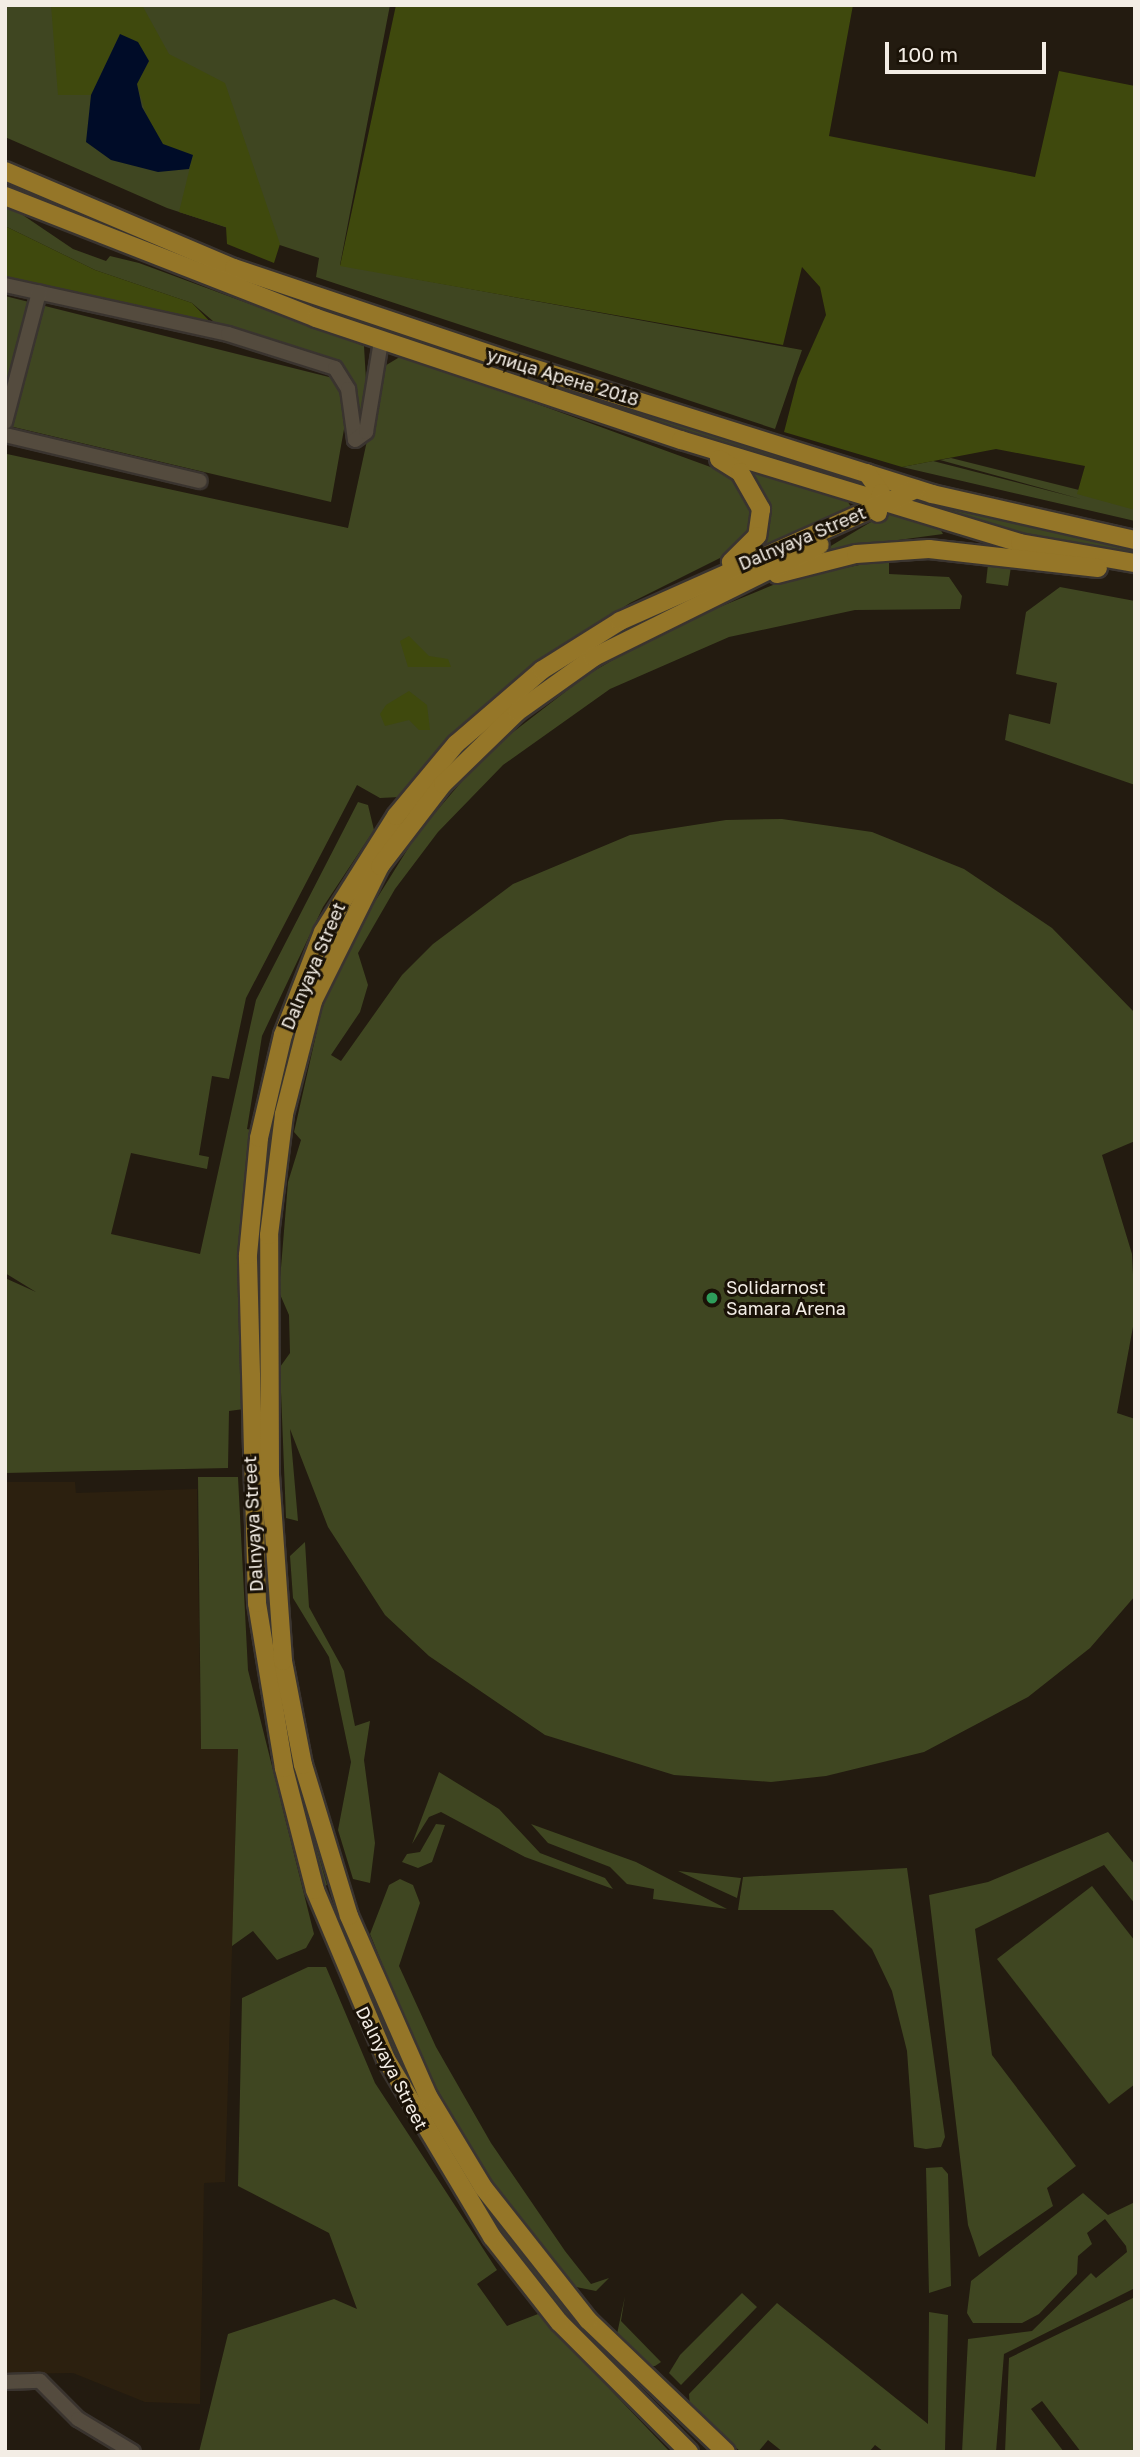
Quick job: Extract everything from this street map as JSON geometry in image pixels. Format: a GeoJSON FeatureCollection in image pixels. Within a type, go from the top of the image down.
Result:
{"type":"FeatureCollection","features":[{"type":"Feature","properties":{"kind":"main road","name":"улица Арена 2018"},"geometry":{"type":"LineString","coordinates":[[5,171],[234,268],[916,489],[1135,540]]}},
{"type":"Feature","properties":{"kind":"main road","name":"улица Арена 2018"},"geometry":{"type":"LineString","coordinates":[[5,195],[381,341],[681,440],[881,503],[1020,543],[1135,563]]}},
{"type":"Feature","properties":{"kind":"main road"},"geometry":{"type":"LineString","coordinates":[[620,621],[652,598],[739,558],[757,536],[761,509],[751,485],[728,464],[681,440]]}},
{"type":"Feature","properties":{"kind":"main road"},"geometry":{"type":"LineString","coordinates":[[867,473],[881,503],[916,489]]}},
{"type":"Feature","properties":{"kind":"main road","name":"Dalnyaya Street"},"geometry":{"type":"LineString","coordinates":[[688,2452],[572,2335],[492,2237],[412,2109],[327,1925],[284,1768],[257,1603],[247,1332],[259,1138],[283,1035],[314,977],[380,866],[485,739],[594,657],[684,607],[855,530],[878,514],[881,503]]}},
{"type":"Feature","properties":{"kind":"main road","name":"Dalnyaya Street"},"geometry":{"type":"LineString","coordinates":[[726,2452],[588,2320],[516,2233],[457,2144],[416,2071],[349,1916],[303,1765],[283,1661],[272,1537],[268,1332],[274,1175],[314,977],[365,860],[456,744],[542,670],[620,621],[881,503]]}},
{"type":"Feature","properties":{"kind":"main road"},"geometry":{"type":"LineString","coordinates":[[684,607],[809,565],[892,549],[969,551],[1135,573]]}},
{"type":"Feature","properties":{"kind":"main road"},"geometry":{"type":"LineString","coordinates":[[247,1332],[268,1332]]}},
{"type":"Feature","properties":{"kind":"main road"},"geometry":{"type":"LineString","coordinates":[[253,1537],[272,1537]]}},
{"type":"Feature","properties":{"kind":"main road"},"geometry":{"type":"LineString","coordinates":[[284,1768],[303,1765]]}},
{"type":"Feature","properties":{"kind":"main road"},"geometry":{"type":"LineString","coordinates":[[327,1925],[349,1916]]}},
{"type":"Feature","properties":{"kind":"main road"},"geometry":{"type":"LineString","coordinates":[[572,2335],[588,2320]]}},
{"type":"Feature","properties":{"kind":"street"},"geometry":{"type":"LineString","coordinates":[[5,285],[228,334],[335,368],[348,389],[355,440],[366,432],[381,341]]}},
{"type":"Feature","properties":{"kind":"street"},"geometry":{"type":"LineString","coordinates":[[5,422],[39,292]]}},
{"type":"Feature","properties":{"kind":"street"},"geometry":{"type":"LineString","coordinates":[[5,435],[200,481]]}},
{"type":"Feature","properties":{"kind":"street"},"geometry":{"type":"LineString","coordinates":[[5,2382],[40,2381],[78,2418],[133,2452]]}},
{"type":"Feature","properties":{"kind":"shaded area"},"geometry":{"type":"Polygon","coordinates":[[[5,1482],[75,1482],[76,1493],[197,1489],[201,1749],[238,1749],[225,2182],[204,2183],[200,2404],[145,2402],[73,2373],[5,2374],[5,1482]]]}},
{"type":"Feature","properties":{"kind":"green space"},"geometry":{"type":"Polygon","coordinates":[[[5,5],[390,5],[340,265],[802,350],[775,429],[316,277],[319,258],[167,208],[5,137],[5,5]]]}},
{"type":"Feature","properties":{"kind":"green space"},"geometry":{"type":"Polygon","coordinates":[[[51,5],[142,5],[169,54],[225,83],[280,244],[274,263],[227,244],[226,227],[179,212],[193,155],[156,147],[137,84],[149,61],[120,34],[91,95],[58,95],[51,5]]]}},
{"type":"Feature","properties":{"kind":"green space"},"geometry":{"type":"Polygon","coordinates":[[[396,5],[853,5],[829,136],[1035,177],[1059,71],[1135,86],[1135,510],[1077,494],[1085,466],[996,449],[902,467],[784,432],[798,378],[826,315],[820,287],[802,267],[783,345],[340,266],[396,5]]]}},
{"type":"Feature","properties":{"kind":"green space"},"geometry":{"type":"Polygon","coordinates":[[[55,201],[298,298],[854,481],[859,488],[288,303],[49,206],[55,201]]]}},
{"type":"Feature","properties":{"kind":"green space"},"geometry":{"type":"Polygon","coordinates":[[[5,203],[73,249],[106,261],[110,256],[139,263],[364,346],[368,414],[359,433],[346,418],[331,502],[5,425],[5,296],[341,380],[335,368],[228,334],[192,303],[95,270],[5,226],[5,203]]]}},
{"type":"Feature","properties":{"kind":"green space"},"geometry":{"type":"Polygon","coordinates":[[[5,226],[95,270],[192,303],[222,334],[5,283],[5,226]]]}},
{"type":"Feature","properties":{"kind":"green space"},"geometry":{"type":"Polygon","coordinates":[[[403,355],[727,473],[750,505],[750,531],[738,549],[630,603],[557,651],[400,797],[380,798],[357,785],[246,998],[229,1079],[212,1076],[199,1155],[209,1157],[207,1169],[131,1153],[111,1234],[200,1254],[256,1000],[358,802],[368,805],[374,830],[323,907],[262,1036],[247,1129],[255,1131],[244,1409],[229,1411],[228,1468],[5,1473],[5,1278],[36,1292],[5,1273],[7,454],[348,528],[383,367],[403,355]]]}},
{"type":"Feature","properties":{"kind":"green space"},"geometry":{"type":"Polygon","coordinates":[[[951,458],[1135,504],[1135,521],[902,467],[933,461],[1081,499],[940,460],[951,458]]]}},
{"type":"Feature","properties":{"kind":"green space"},"geometry":{"type":"Polygon","coordinates":[[[752,469],[846,499],[853,510],[765,550],[759,544],[752,469]]]}},
{"type":"Feature","properties":{"kind":"green space"},"geometry":{"type":"Polygon","coordinates":[[[918,503],[1135,548],[1135,557],[1040,541],[918,503]]]}},
{"type":"Feature","properties":{"kind":"green space"},"geometry":{"type":"Polygon","coordinates":[[[886,513],[939,527],[943,534],[824,550],[886,513]]]}},
{"type":"Feature","properties":{"kind":"green space","name":"Solidarnost Samara Arena"},"geometry":{"type":"Polygon","coordinates":[[[889,559],[889,574],[949,577],[962,596],[960,609],[855,610],[729,637],[610,689],[503,765],[438,832],[395,889],[358,953],[368,985],[360,1012],[331,1055],[341,1061],[402,975],[433,944],[513,884],[630,835],[726,820],[782,819],[872,832],[964,869],[1052,928],[1135,1013],[1135,1141],[1102,1155],[1132,1254],[1135,1316],[1117,1413],[1135,1419],[1135,1596],[1090,1648],[1028,1697],[924,1752],[826,1776],[771,1782],[674,1775],[545,1735],[429,1656],[385,1615],[328,1527],[290,1429],[298,1521],[286,1518],[280,1367],[290,1353],[289,1315],[279,1292],[288,1182],[301,1140],[294,1132],[323,1004],[351,940],[417,834],[486,753],[587,675],[666,629],[785,580],[889,559]]]}},
{"type":"Feature","properties":{"kind":"green space"},"geometry":{"type":"Polygon","coordinates":[[[988,564],[1011,567],[1008,586],[986,583],[988,564]]]}},
{"type":"Feature","properties":{"kind":"green space"},"geometry":{"type":"Polygon","coordinates":[[[1060,587],[1135,601],[1135,785],[1005,740],[1009,714],[1050,724],[1057,683],[1016,674],[1026,612],[1060,587]]]}},
{"type":"Feature","properties":{"kind":"green space"},"geometry":{"type":"Polygon","coordinates":[[[409,636],[429,656],[448,659],[451,667],[408,667],[400,641],[409,636]]]}},
{"type":"Feature","properties":{"kind":"green space"},"geometry":{"type":"Polygon","coordinates":[[[409,691],[427,705],[430,730],[419,730],[409,720],[385,726],[380,714],[386,705],[409,691]]]}},
{"type":"Feature","properties":{"kind":"green space"},"geometry":{"type":"Polygon","coordinates":[[[312,991],[271,1151],[259,1303],[253,1304],[269,1120],[295,1020],[312,991]]]}},
{"type":"Feature","properties":{"kind":"green space"},"geometry":{"type":"Polygon","coordinates":[[[198,1477],[238,1477],[248,1670],[314,1934],[306,1948],[277,1960],[253,1931],[232,1946],[238,1749],[201,1749],[198,1477]]]}},
{"type":"Feature","properties":{"kind":"green space"},"geometry":{"type":"Polygon","coordinates":[[[305,1542],[309,1607],[344,1671],[355,1726],[370,1721],[364,1760],[375,1843],[370,1883],[353,1879],[338,1830],[351,1762],[329,1657],[293,1598],[290,1556],[305,1542]]]}},
{"type":"Feature","properties":{"kind":"green space"},"geometry":{"type":"Polygon","coordinates":[[[439,1772],[499,1809],[540,1853],[605,1878],[613,1889],[525,1857],[441,1812],[429,1817],[412,1844],[439,1772]]]}},
{"type":"Feature","properties":{"kind":"green space"},"geometry":{"type":"Polygon","coordinates":[[[291,1778],[297,1778],[327,1885],[322,1887],[291,1778]]]}},
{"type":"Feature","properties":{"kind":"green space"},"geometry":{"type":"Polygon","coordinates":[[[436,1824],[445,1825],[432,1862],[418,1868],[402,1862],[407,1854],[420,1852],[436,1824]]]}},
{"type":"Feature","properties":{"kind":"green space"},"geometry":{"type":"Polygon","coordinates":[[[531,1824],[636,1862],[727,1909],[653,1899],[654,1889],[627,1884],[610,1867],[548,1843],[531,1824]]]}},
{"type":"Feature","properties":{"kind":"green space"},"geometry":{"type":"Polygon","coordinates":[[[1108,1832],[1135,1865],[1135,1904],[1104,1865],[975,1929],[992,2055],[1076,2166],[1047,2188],[1053,2206],[979,2257],[968,2225],[929,1895],[988,1882],[1108,1832]]]}},
{"type":"Feature","properties":{"kind":"green space"},"geometry":{"type":"Polygon","coordinates":[[[907,1868],[945,2137],[941,2147],[926,2149],[914,2147],[907,2051],[892,1991],[872,1949],[833,1910],[738,1910],[743,1877],[907,1868]]]}},
{"type":"Feature","properties":{"kind":"green space"},"geometry":{"type":"Polygon","coordinates":[[[678,1871],[741,1878],[737,1898],[678,1871]]]}},
{"type":"Feature","properties":{"kind":"green space"},"geometry":{"type":"Polygon","coordinates":[[[400,1879],[413,1885],[420,1903],[399,1966],[436,2047],[491,2143],[565,2251],[591,2284],[609,2278],[596,2291],[576,2287],[492,2186],[423,2064],[370,1934],[389,1885],[400,1879]]]}},
{"type":"Feature","properties":{"kind":"green space"},"geometry":{"type":"Polygon","coordinates":[[[1092,1886],[1135,1941],[1135,2084],[1109,2104],[997,1959],[1092,1886]]]}},
{"type":"Feature","properties":{"kind":"green space"},"geometry":{"type":"Polygon","coordinates":[[[356,1960],[431,2117],[504,2231],[570,2316],[565,2319],[481,2208],[406,2084],[351,1962],[356,1960]]]}},
{"type":"Feature","properties":{"kind":"green space"},"geometry":{"type":"Polygon","coordinates":[[[308,1967],[326,1967],[375,2083],[497,2270],[477,2284],[507,2326],[538,2314],[670,2452],[199,2452],[228,2334],[334,2299],[357,2309],[329,2233],[238,2186],[242,1998],[308,1967]]]}},
{"type":"Feature","properties":{"kind":"green space"},"geometry":{"type":"Polygon","coordinates":[[[942,2167],[948,2174],[951,2286],[929,2293],[926,2168],[942,2167]]]}},
{"type":"Feature","properties":{"kind":"green space"},"geometry":{"type":"Polygon","coordinates":[[[1083,2193],[1108,2215],[1135,2202],[1135,2288],[1004,2354],[996,2452],[962,2452],[968,2339],[1032,2331],[1091,2273],[1096,2278],[1127,2252],[1126,2246],[1105,2219],[1087,2233],[1092,2244],[1078,2256],[1077,2274],[1039,2314],[1022,2323],[973,2323],[967,2313],[971,2281],[1083,2193]]]}},
{"type":"Feature","properties":{"kind":"green space"},"geometry":{"type":"Polygon","coordinates":[[[742,2293],[757,2307],[681,2385],[669,2373],[680,2355],[742,2293]]]}},
{"type":"Feature","properties":{"kind":"green space"},"geometry":{"type":"Polygon","coordinates":[[[625,2296],[621,2321],[661,2362],[655,2366],[648,2366],[617,2334],[625,2296]]]}},
{"type":"Feature","properties":{"kind":"green space"},"geometry":{"type":"Polygon","coordinates":[[[1135,2297],[1135,2452],[1081,2452],[1042,2401],[1031,2409],[1064,2452],[1005,2452],[1009,2358],[1135,2297]]]}},
{"type":"Feature","properties":{"kind":"green space"},"geometry":{"type":"Polygon","coordinates":[[[777,2303],[928,2424],[929,2312],[948,2315],[945,2452],[884,2452],[875,2445],[869,2452],[783,2452],[768,2440],[758,2452],[741,2452],[690,2408],[689,2394],[777,2303]]]}},
{"type":"Feature","properties":{"kind":"water"},"geometry":{"type":"Polygon","coordinates":[[[120,34],[138,42],[149,61],[137,84],[142,107],[163,144],[193,155],[189,169],[158,172],[111,160],[86,142],[91,95],[120,34]]]}},
{"type":"Feature","properties":{"kind":"place","name":"Solidarnost Samara Arena"},"geometry":{"type":"Point","coordinates":[712,1298]}}]}
